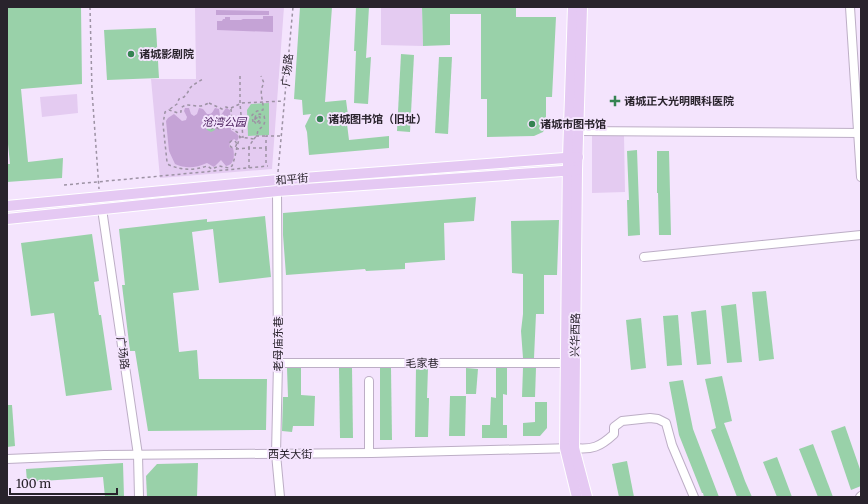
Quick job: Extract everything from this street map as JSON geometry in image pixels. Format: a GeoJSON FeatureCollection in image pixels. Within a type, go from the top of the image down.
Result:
{"type":"FeatureCollection","features":[{"type":"Feature","properties":{"kind":"main road"},"geometry":{"type":"LineString","coordinates":[[573,7],[573,170],[566,363],[569,448],[577,497]]}},
{"type":"Feature","properties":{"kind":"main road"},"geometry":{"type":"LineString","coordinates":[[573,157],[578,131],[582,7]]}},
{"type":"Feature","properties":{"kind":"main road","name":"和平街"},"geometry":{"type":"LineString","coordinates":[[7,206],[277,180],[573,157]]}},
{"type":"Feature","properties":{"kind":"main road","name":"和平街"},"geometry":{"type":"LineString","coordinates":[[7,219],[277,191],[573,170]]}},
{"type":"Feature","properties":{"kind":"main road","name":"兴华西路"},"geometry":{"type":"LineString","coordinates":[[573,170],[569,448],[588,497]]}},
{"type":"Feature","properties":{"kind":"street"},"geometry":{"type":"LineString","coordinates":[[850,7],[860,133],[861,178]]}},
{"type":"Feature","properties":{"kind":"street"},"geometry":{"type":"LineString","coordinates":[[578,131],[860,133]]}},
{"type":"Feature","properties":{"kind":"street","name":"老母庙东巷"},"geometry":{"type":"LineString","coordinates":[[277,191],[278,363],[276,454],[280,497]]}},
{"type":"Feature","properties":{"kind":"street","name":"广场路"},"geometry":{"type":"LineString","coordinates":[[102,209],[138,454],[139,497]]}},
{"type":"Feature","properties":{"kind":"street"},"geometry":{"type":"LineString","coordinates":[[644,257],[861,235]]}},
{"type":"Feature","properties":{"kind":"street","name":"毛家巷"},"geometry":{"type":"LineString","coordinates":[[278,363],[566,363]]}},
{"type":"Feature","properties":{"kind":"street"},"geometry":{"type":"LineString","coordinates":[[369,381],[369,453]]}},
{"type":"Feature","properties":{"kind":"street","name":"西关大街"},"geometry":{"type":"LineString","coordinates":[[7,460],[138,454],[369,453],[569,448],[586,450],[603,444],[614,434],[614,427],[622,421],[650,418],[658,419],[666,423],[672,446],[694,497]]}},
{"type":"Feature","properties":{"kind":"path"},"geometry":{"type":"LineString","coordinates":[[90,7],[92,91],[100,198]]}},
{"type":"Feature","properties":{"kind":"path","name":"广场路"},"geometry":{"type":"LineString","coordinates":[[277,180],[293,7]]}},
{"type":"Feature","properties":{"kind":"path"},"geometry":{"type":"LineString","coordinates":[[240,76],[240,103],[243,138]]}},
{"type":"Feature","properties":{"kind":"path"},"geometry":{"type":"LineString","coordinates":[[256,124],[252,121],[252,115],[257,111],[263,110],[261,88],[264,83],[261,76]]}},
{"type":"Feature","properties":{"kind":"path"},"geometry":{"type":"LineString","coordinates":[[202,79],[193,85],[184,97],[179,99],[177,104],[165,112],[163,118],[167,162],[169,165],[187,170],[200,169],[207,166],[212,169],[222,166],[229,168],[234,162],[240,137]]}},
{"type":"Feature","properties":{"kind":"path"},"geometry":{"type":"LineString","coordinates":[[169,110],[181,112],[181,108],[184,105],[190,104],[198,106],[210,103],[222,109],[226,107],[230,108],[240,103],[263,101],[284,102]]}},
{"type":"Feature","properties":{"kind":"path"},"geometry":{"type":"LineString","coordinates":[[230,108],[233,130],[238,132],[240,137],[254,139]]}},
{"type":"Feature","properties":{"kind":"path"},"geometry":{"type":"LineString","coordinates":[[249,168],[249,146],[258,130],[264,125],[264,116],[260,114],[256,115],[254,121],[256,124]]}},
{"type":"Feature","properties":{"kind":"path"},"geometry":{"type":"LineString","coordinates":[[256,121],[256,116],[260,117],[260,123],[256,124]]}},
{"type":"Feature","properties":{"kind":"path"},"geometry":{"type":"LineString","coordinates":[[211,129],[220,129],[227,126],[232,127]]}},
{"type":"Feature","properties":{"kind":"path"},"geometry":{"type":"LineString","coordinates":[[256,136],[281,136]]}},
{"type":"Feature","properties":{"kind":"path"},"geometry":{"type":"LineString","coordinates":[[64,185],[267,166],[266,136]]}},
{"type":"Feature","properties":{"kind":"path"},"geometry":{"type":"LineString","coordinates":[[236,149],[266,148]]}},
{"type":"Feature","properties":{"kind":"green space","name":"沧湾公园"},"geometry":{"type":"Polygon","coordinates":[[[195,7],[284,7],[272,169],[160,178],[151,79],[196,79],[195,7]]]}},
{"type":"Feature","properties":{"kind":"green space"},"geometry":{"type":"Polygon","coordinates":[[[381,7],[422,7],[423,46],[381,45],[381,7]]]}},
{"type":"Feature","properties":{"kind":"green space"},"geometry":{"type":"Polygon","coordinates":[[[77,94],[78,113],[42,117],[40,97],[77,94]]]}},
{"type":"Feature","properties":{"kind":"green space"},"geometry":{"type":"Polygon","coordinates":[[[592,135],[624,135],[625,192],[592,193],[592,135]]]}},
{"type":"Feature","properties":{"kind":"shaded area"},"geometry":{"type":"Polygon","coordinates":[[[216,10],[269,11],[269,15],[216,15],[216,10]]]}},
{"type":"Feature","properties":{"kind":"shaded area"},"geometry":{"type":"Polygon","coordinates":[[[263,16],[273,16],[273,32],[217,30],[217,21],[222,21],[225,17],[230,17],[230,20],[241,20],[263,19],[263,16]]]}},
{"type":"Feature","properties":{"kind":"shaded area"},"geometry":{"type":"Polygon","coordinates":[[[185,108],[189,108],[191,114],[194,116],[197,114],[199,108],[203,109],[207,114],[211,113],[215,108],[219,109],[220,115],[226,108],[230,110],[231,130],[239,137],[237,141],[234,139],[230,143],[229,147],[233,148],[234,154],[231,164],[226,166],[221,160],[214,167],[207,163],[191,167],[183,167],[175,164],[169,151],[166,121],[174,114],[182,121],[186,120],[187,117],[184,111],[185,108]]]}},
{"type":"Feature","properties":{"kind":"building"},"geometry":{"type":"Polygon","coordinates":[[[7,7],[81,7],[82,84],[21,89],[28,162],[63,158],[62,178],[7,182],[7,164],[10,164],[7,144],[7,7]]]}},
{"type":"Feature","properties":{"kind":"building"},"geometry":{"type":"Polygon","coordinates":[[[300,7],[332,7],[325,102],[346,100],[349,123],[347,124],[349,140],[389,136],[389,148],[309,155],[305,126],[311,114],[303,115],[302,100],[294,99],[300,7]]]}},
{"type":"Feature","properties":{"kind":"building"},"geometry":{"type":"Polygon","coordinates":[[[356,7],[369,7],[366,58],[371,57],[368,104],[354,103],[356,7]]]}},
{"type":"Feature","properties":{"kind":"building"},"geometry":{"type":"Polygon","coordinates":[[[422,7],[516,7],[516,17],[556,17],[552,97],[546,97],[546,126],[543,132],[534,136],[487,137],[487,99],[481,99],[481,14],[450,14],[450,45],[423,46],[422,7]]]}},
{"type":"Feature","properties":{"kind":"building","name":"诸城影剧院"},"geometry":{"type":"Polygon","coordinates":[[[156,28],[159,78],[107,80],[104,30],[156,28]]]}},
{"type":"Feature","properties":{"kind":"building"},"geometry":{"type":"Polygon","coordinates":[[[401,54],[414,55],[410,132],[397,131],[401,54]]]}},
{"type":"Feature","properties":{"kind":"building"},"geometry":{"type":"Polygon","coordinates":[[[439,57],[452,57],[448,134],[435,133],[439,57]]]}},
{"type":"Feature","properties":{"kind":"building"},"geometry":{"type":"Polygon","coordinates":[[[269,103],[269,135],[248,136],[247,110],[251,104],[269,103]]]}},
{"type":"Feature","properties":{"kind":"building"},"geometry":{"type":"Polygon","coordinates":[[[210,123],[215,125],[215,130],[211,132],[207,130],[206,126],[210,123]]]}},
{"type":"Feature","properties":{"kind":"building"},"geometry":{"type":"Polygon","coordinates":[[[637,150],[640,235],[628,236],[627,200],[629,200],[627,151],[637,150]]]}},
{"type":"Feature","properties":{"kind":"building"},"geometry":{"type":"Polygon","coordinates":[[[657,151],[669,151],[671,235],[659,235],[657,151]]]}},
{"type":"Feature","properties":{"kind":"building"},"geometry":{"type":"Polygon","coordinates":[[[476,197],[474,221],[444,223],[445,260],[405,263],[405,269],[366,271],[365,269],[286,275],[283,213],[476,197]]]}},
{"type":"Feature","properties":{"kind":"building"},"geometry":{"type":"Polygon","coordinates":[[[265,216],[271,277],[219,283],[213,229],[192,232],[199,290],[173,293],[179,352],[197,350],[199,379],[267,379],[266,430],[148,431],[135,351],[130,351],[122,285],[125,285],[119,229],[207,219],[207,222],[265,216]]]}},
{"type":"Feature","properties":{"kind":"building"},"geometry":{"type":"Polygon","coordinates":[[[559,220],[557,275],[544,275],[544,314],[536,314],[534,358],[523,358],[521,331],[523,314],[523,274],[512,273],[511,221],[559,220]]]}},
{"type":"Feature","properties":{"kind":"building"},"geometry":{"type":"Polygon","coordinates":[[[92,234],[99,281],[94,282],[99,315],[101,315],[112,390],[66,396],[54,313],[31,316],[21,243],[92,234]]]}},
{"type":"Feature","properties":{"kind":"building"},"geometry":{"type":"Polygon","coordinates":[[[766,291],[774,359],[759,361],[752,292],[766,291]]]}},
{"type":"Feature","properties":{"kind":"building"},"geometry":{"type":"Polygon","coordinates":[[[736,304],[742,362],[727,363],[721,306],[736,304]]]}},
{"type":"Feature","properties":{"kind":"building"},"geometry":{"type":"Polygon","coordinates":[[[706,310],[711,364],[697,365],[691,312],[706,310]]]}},
{"type":"Feature","properties":{"kind":"building"},"geometry":{"type":"Polygon","coordinates":[[[678,315],[682,365],[667,366],[663,316],[678,315]]]}},
{"type":"Feature","properties":{"kind":"building"},"geometry":{"type":"Polygon","coordinates":[[[641,318],[646,368],[631,370],[626,320],[641,318]]]}},
{"type":"Feature","properties":{"kind":"building"},"geometry":{"type":"Polygon","coordinates":[[[287,368],[301,368],[301,395],[315,396],[314,426],[293,426],[292,432],[282,431],[283,397],[288,397],[287,368]]]}},
{"type":"Feature","properties":{"kind":"building"},"geometry":{"type":"Polygon","coordinates":[[[339,368],[352,368],[353,438],[340,438],[339,368]]]}},
{"type":"Feature","properties":{"kind":"building"},"geometry":{"type":"Polygon","coordinates":[[[380,368],[391,368],[392,440],[380,440],[380,368]]]}},
{"type":"Feature","properties":{"kind":"building"},"geometry":{"type":"Polygon","coordinates":[[[416,368],[428,368],[428,437],[415,437],[416,368]]]}},
{"type":"Feature","properties":{"kind":"building"},"geometry":{"type":"Polygon","coordinates":[[[466,368],[478,369],[476,394],[466,394],[466,368]]]}},
{"type":"Feature","properties":{"kind":"building"},"geometry":{"type":"Polygon","coordinates":[[[496,368],[507,368],[507,395],[503,394],[503,425],[507,425],[507,438],[482,438],[482,425],[490,425],[491,397],[496,398],[496,368]]]}},
{"type":"Feature","properties":{"kind":"building"},"geometry":{"type":"Polygon","coordinates":[[[523,368],[536,368],[535,397],[522,397],[523,368]]]}},
{"type":"Feature","properties":{"kind":"building"},"geometry":{"type":"Polygon","coordinates":[[[722,376],[732,421],[724,423],[752,497],[737,497],[711,430],[716,428],[705,379],[722,376]]]}},
{"type":"Feature","properties":{"kind":"building"},"geometry":{"type":"Polygon","coordinates":[[[683,380],[693,429],[719,497],[704,497],[679,435],[669,382],[683,380]]]}},
{"type":"Feature","properties":{"kind":"building"},"geometry":{"type":"Polygon","coordinates":[[[450,396],[466,396],[465,436],[449,436],[450,396]]]}},
{"type":"Feature","properties":{"kind":"building"},"geometry":{"type":"Polygon","coordinates":[[[535,402],[547,402],[547,428],[540,436],[523,436],[523,423],[535,422],[535,402]]]}},
{"type":"Feature","properties":{"kind":"building"},"geometry":{"type":"Polygon","coordinates":[[[7,405],[12,405],[15,446],[7,447],[7,405]]]}},
{"type":"Feature","properties":{"kind":"building"},"geometry":{"type":"Polygon","coordinates":[[[845,426],[861,472],[861,486],[851,490],[831,431],[845,426]]]}},
{"type":"Feature","properties":{"kind":"building"},"geometry":{"type":"Polygon","coordinates":[[[813,444],[833,497],[818,497],[799,449],[813,444]]]}},
{"type":"Feature","properties":{"kind":"building"},"geometry":{"type":"Polygon","coordinates":[[[777,457],[792,497],[777,497],[763,462],[777,457]]]}},
{"type":"Feature","properties":{"kind":"building"},"geometry":{"type":"Polygon","coordinates":[[[627,461],[634,497],[619,497],[612,464],[627,461]]]}},
{"type":"Feature","properties":{"kind":"building"},"geometry":{"type":"Polygon","coordinates":[[[123,463],[124,497],[105,497],[103,477],[27,482],[26,469],[123,463]]]}},
{"type":"Feature","properties":{"kind":"building"},"geometry":{"type":"Polygon","coordinates":[[[198,463],[197,497],[147,497],[146,476],[157,464],[198,463]]]}},
{"type":"Feature","properties":{"kind":"place","name":"诸城影剧院"},"geometry":{"type":"Point","coordinates":[131,54]}},
{"type":"Feature","properties":{"kind":"place","name":"诸城正大光明眼科医院"},"geometry":{"type":"Point","coordinates":[615,101]}},
{"type":"Feature","properties":{"kind":"place","name":"诸城图书馆（旧址）"},"geometry":{"type":"Point","coordinates":[320,119]}},
{"type":"Feature","properties":{"kind":"place","name":"诸城市图书馆"},"geometry":{"type":"Point","coordinates":[532,124]}}]}
